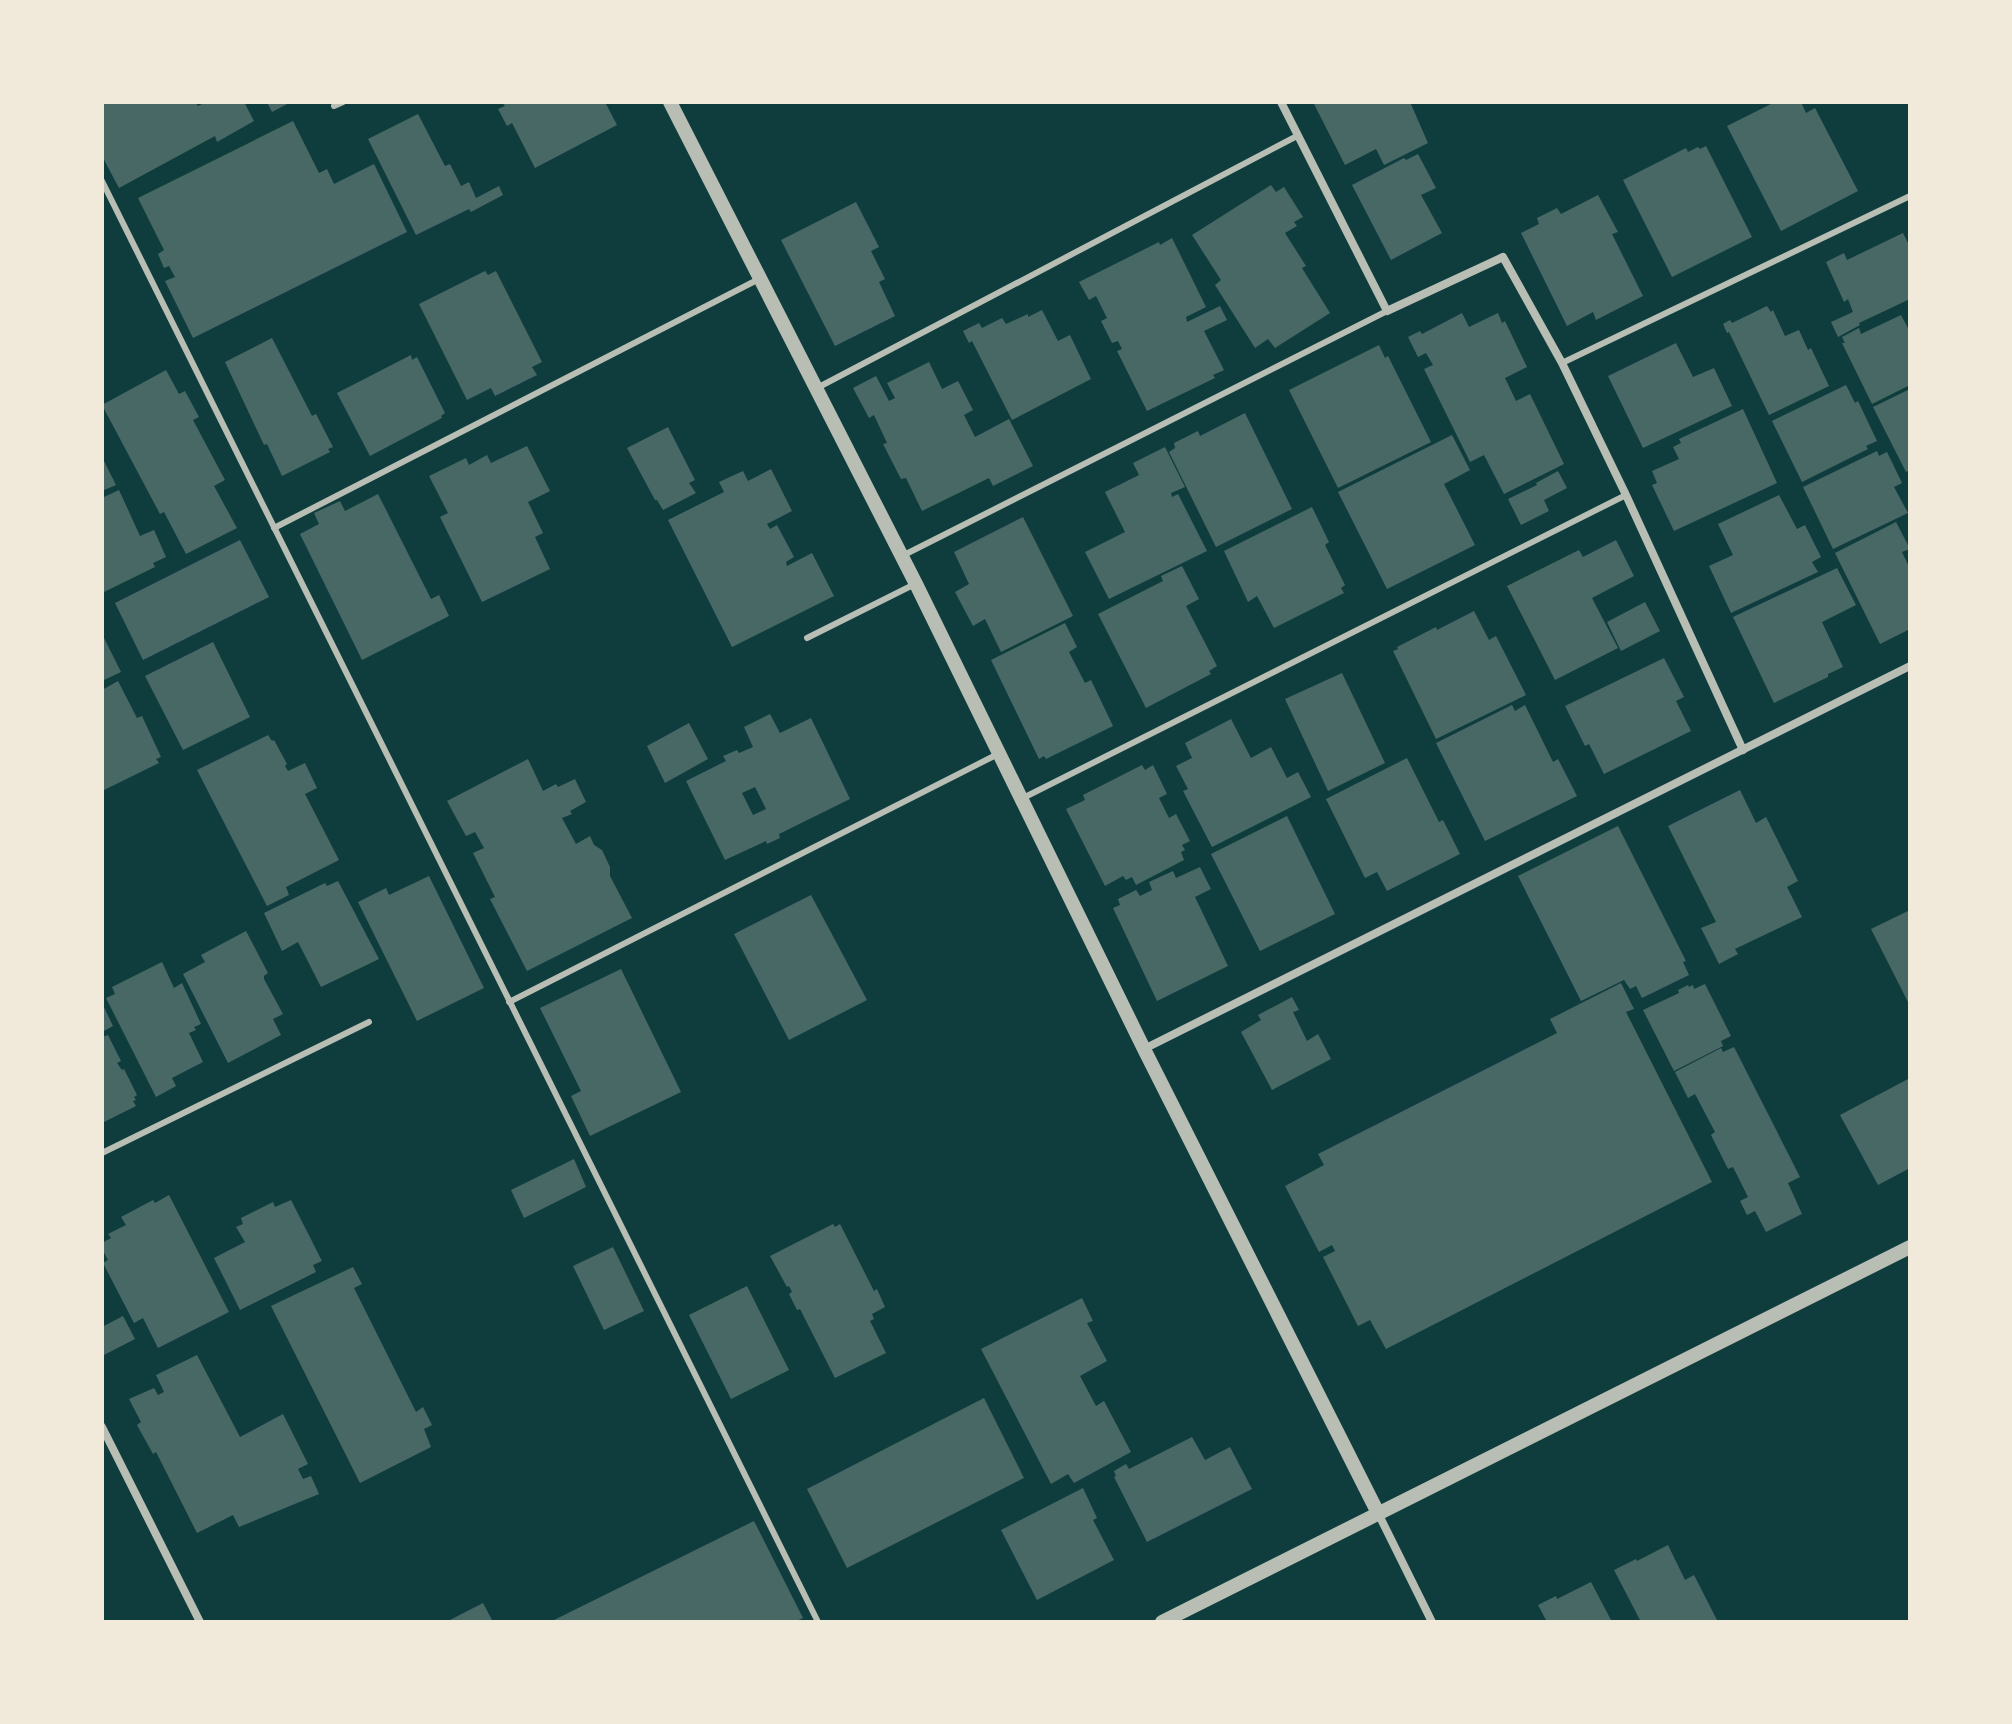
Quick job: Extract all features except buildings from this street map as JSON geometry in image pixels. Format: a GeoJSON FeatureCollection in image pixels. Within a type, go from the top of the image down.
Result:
{"type":"FeatureCollection","features":[{"type":"Feature","properties":{"kind":"street"},"geometry":{"type":"LineString","coordinates":[[670,102],[902,556],[1144,1049],[1432,1622]]}},
{"type":"Feature","properties":{"kind":"street"},"geometry":{"type":"LineString","coordinates":[[1281,102],[1387,311],[1503,257],[1562,363],[1743,750]]}},
{"type":"Feature","properties":{"kind":"street"},"geometry":{"type":"LineString","coordinates":[[1144,1049],[1910,666]]}},
{"type":"Feature","properties":{"kind":"street"},"geometry":{"type":"LineString","coordinates":[[1162,1622],[1910,1247]]}},
{"type":"Feature","properties":{"kind":"street"},"geometry":{"type":"LineString","coordinates":[[102,1427],[200,1622]]}},
{"type":"Feature","properties":{"kind":"lane"},"geometry":{"type":"LineString","coordinates":[[334,106],[343,102]]}},
{"type":"Feature","properties":{"kind":"lane"},"geometry":{"type":"LineString","coordinates":[[817,388],[1297,136]]}},
{"type":"Feature","properties":{"kind":"lane"},"geometry":{"type":"LineString","coordinates":[[102,181],[818,1622]]}},
{"type":"Feature","properties":{"kind":"lane"},"geometry":{"type":"LineString","coordinates":[[1562,363],[1910,196]]}},
{"type":"Feature","properties":{"kind":"lane"},"geometry":{"type":"LineString","coordinates":[[274,528],[761,279]]}},
{"type":"Feature","properties":{"kind":"lane"},"geometry":{"type":"LineString","coordinates":[[902,556],[1387,311]]}},
{"type":"Feature","properties":{"kind":"lane"},"geometry":{"type":"LineString","coordinates":[[1021,799],[1626,495]]}},
{"type":"Feature","properties":{"kind":"lane"},"geometry":{"type":"LineString","coordinates":[[807,638],[916,584]]}},
{"type":"Feature","properties":{"kind":"lane"},"geometry":{"type":"LineString","coordinates":[[509,1002],[999,753]]}},
{"type":"Feature","properties":{"kind":"lane"},"geometry":{"type":"LineString","coordinates":[[102,1153],[369,1022]]}}]}
